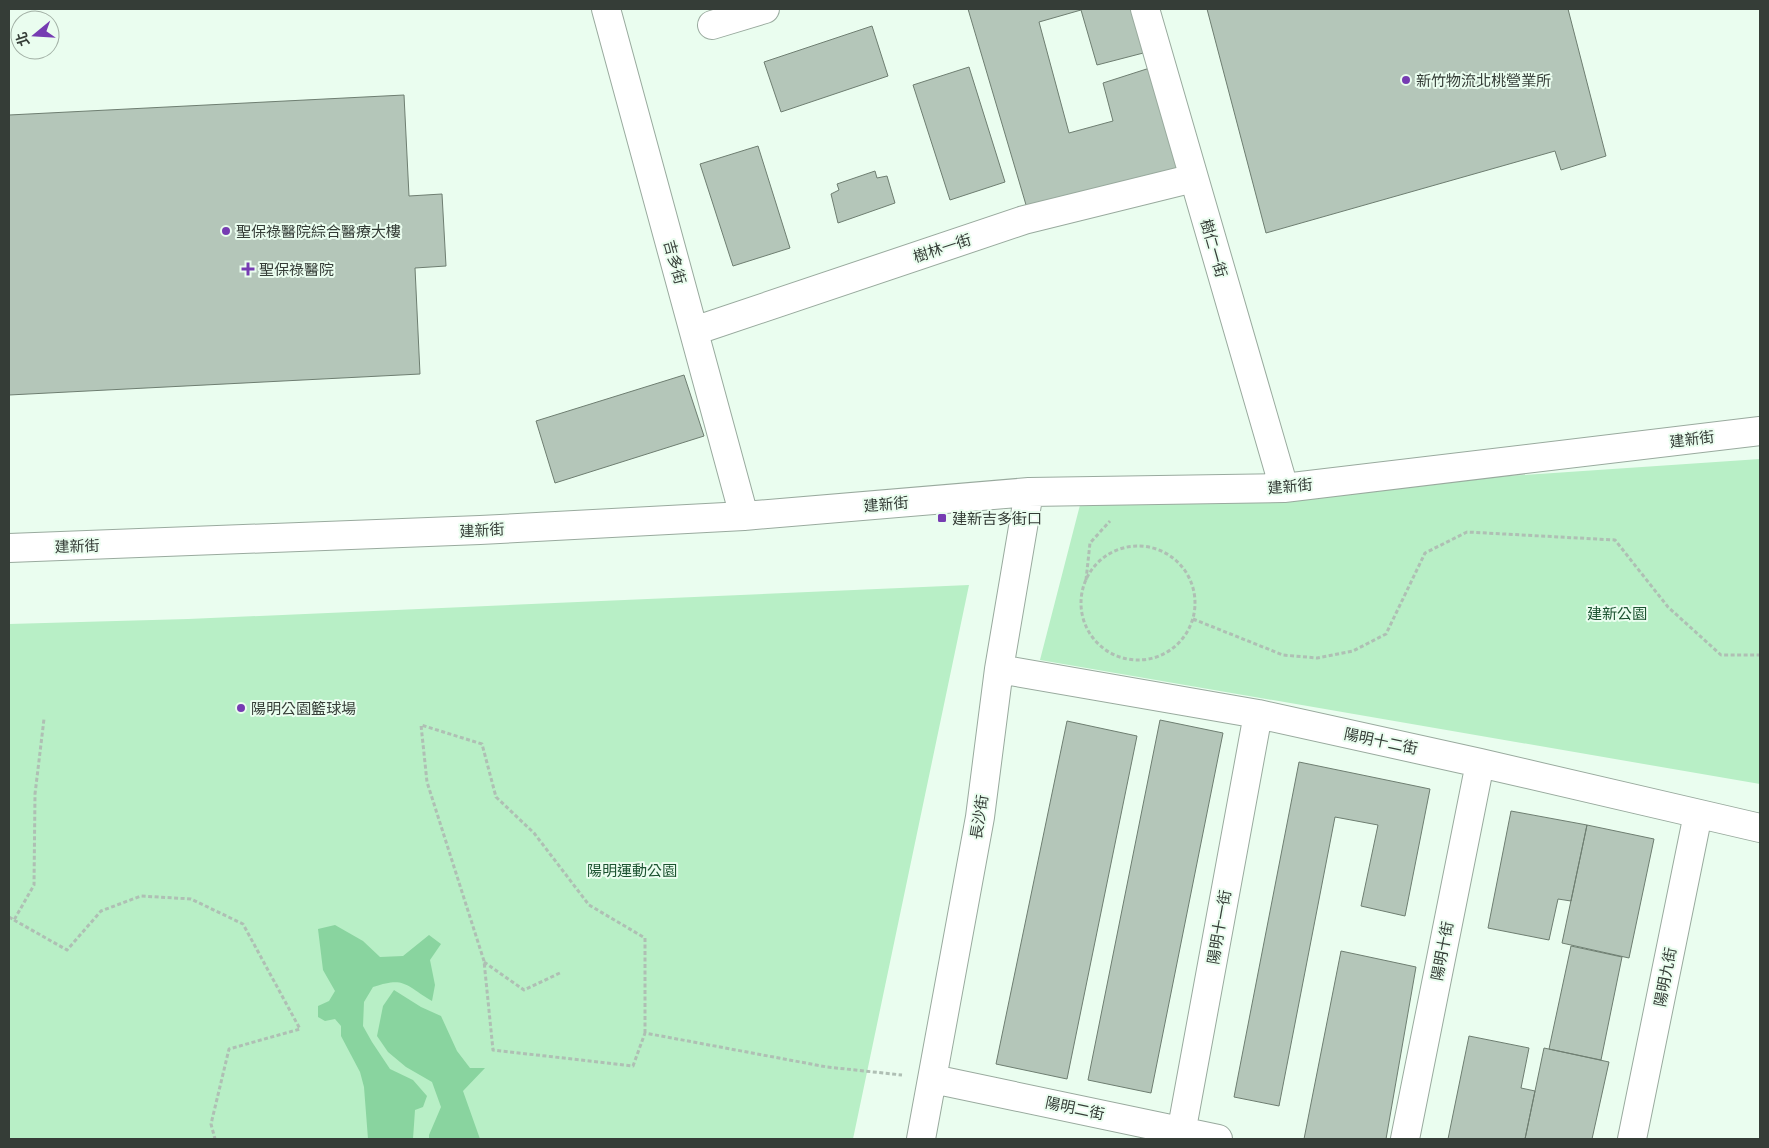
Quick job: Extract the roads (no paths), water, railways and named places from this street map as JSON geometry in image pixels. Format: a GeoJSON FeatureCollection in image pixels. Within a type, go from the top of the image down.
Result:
{"type":"FeatureCollection","features":[{"type":"Feature","properties":{"kind":"street","name":"吉多街"},"geometry":{"type":"LineString","coordinates":[[606,9],[744,516]]}},
{"type":"Feature","properties":{"kind":"street"},"geometry":{"type":"LineString","coordinates":[[712,25],[766,9]]}},
{"type":"Feature","properties":{"kind":"street","name":"樹仁一街"},"geometry":{"type":"LineString","coordinates":[[1145,9],[1284,488]]}},
{"type":"Feature","properties":{"kind":"street","name":"樹林一街"},"geometry":{"type":"LineString","coordinates":[[694,331],[1024,220],[1194,178]]}},
{"type":"Feature","properties":{"kind":"street","name":"建新街"},"geometry":{"type":"LineString","coordinates":[[9,548],[480,530],[744,516],[1029,492],[1284,488],[1760,431]]}},
{"type":"Feature","properties":{"kind":"street","name":"長沙街"},"geometry":{"type":"LineString","coordinates":[[921,1139],[980,817],[999,669],[1029,492]]}},
{"type":"Feature","properties":{"kind":"street","name":"陽明十二街"},"geometry":{"type":"LineString","coordinates":[[999,669],[1258,714],[1760,828]]}},
{"type":"Feature","properties":{"kind":"street","name":"陽明十一街"},"geometry":{"type":"LineString","coordinates":[[1181,1135],[1258,714]]}},
{"type":"Feature","properties":{"kind":"street","name":"陽明十街"},"geometry":{"type":"LineString","coordinates":[[1405,1139],[1480,763]]}},
{"type":"Feature","properties":{"kind":"street","name":"陽明九街"},"geometry":{"type":"LineString","coordinates":[[1632,1139],[1698,814]]}},
{"type":"Feature","properties":{"kind":"street","name":"陽明二街"},"geometry":{"type":"LineString","coordinates":[[933,1079],[1181,1135],[1218,1139]]}},
{"type":"Feature","properties":{"kind":"place","name":"新竹物流北桃營業所"},"geometry":{"type":"Point","coordinates":[1406,80]}},
{"type":"Feature","properties":{"kind":"place","name":"聖保祿醫院綜合醫療大樓"},"geometry":{"type":"Point","coordinates":[226,231]}},
{"type":"Feature","properties":{"kind":"place","name":"聖保祿醫院"},"geometry":{"type":"Point","coordinates":[248,269]}},
{"type":"Feature","properties":{"kind":"place","name":"建新吉多街口"},"geometry":{"type":"Point","coordinates":[942,518]}},
{"type":"Feature","properties":{"kind":"place","name":"陽明公園籃球場"},"geometry":{"type":"Point","coordinates":[241,708]}},
{"type":"Feature","properties":{"kind":"park label","name":"建新公園"},"geometry":{"type":"Point","coordinates":[1617,613]}},
{"type":"Feature","properties":{"kind":"park label","name":"陽明運動公園"},"geometry":{"type":"Point","coordinates":[632,870]}}]}
